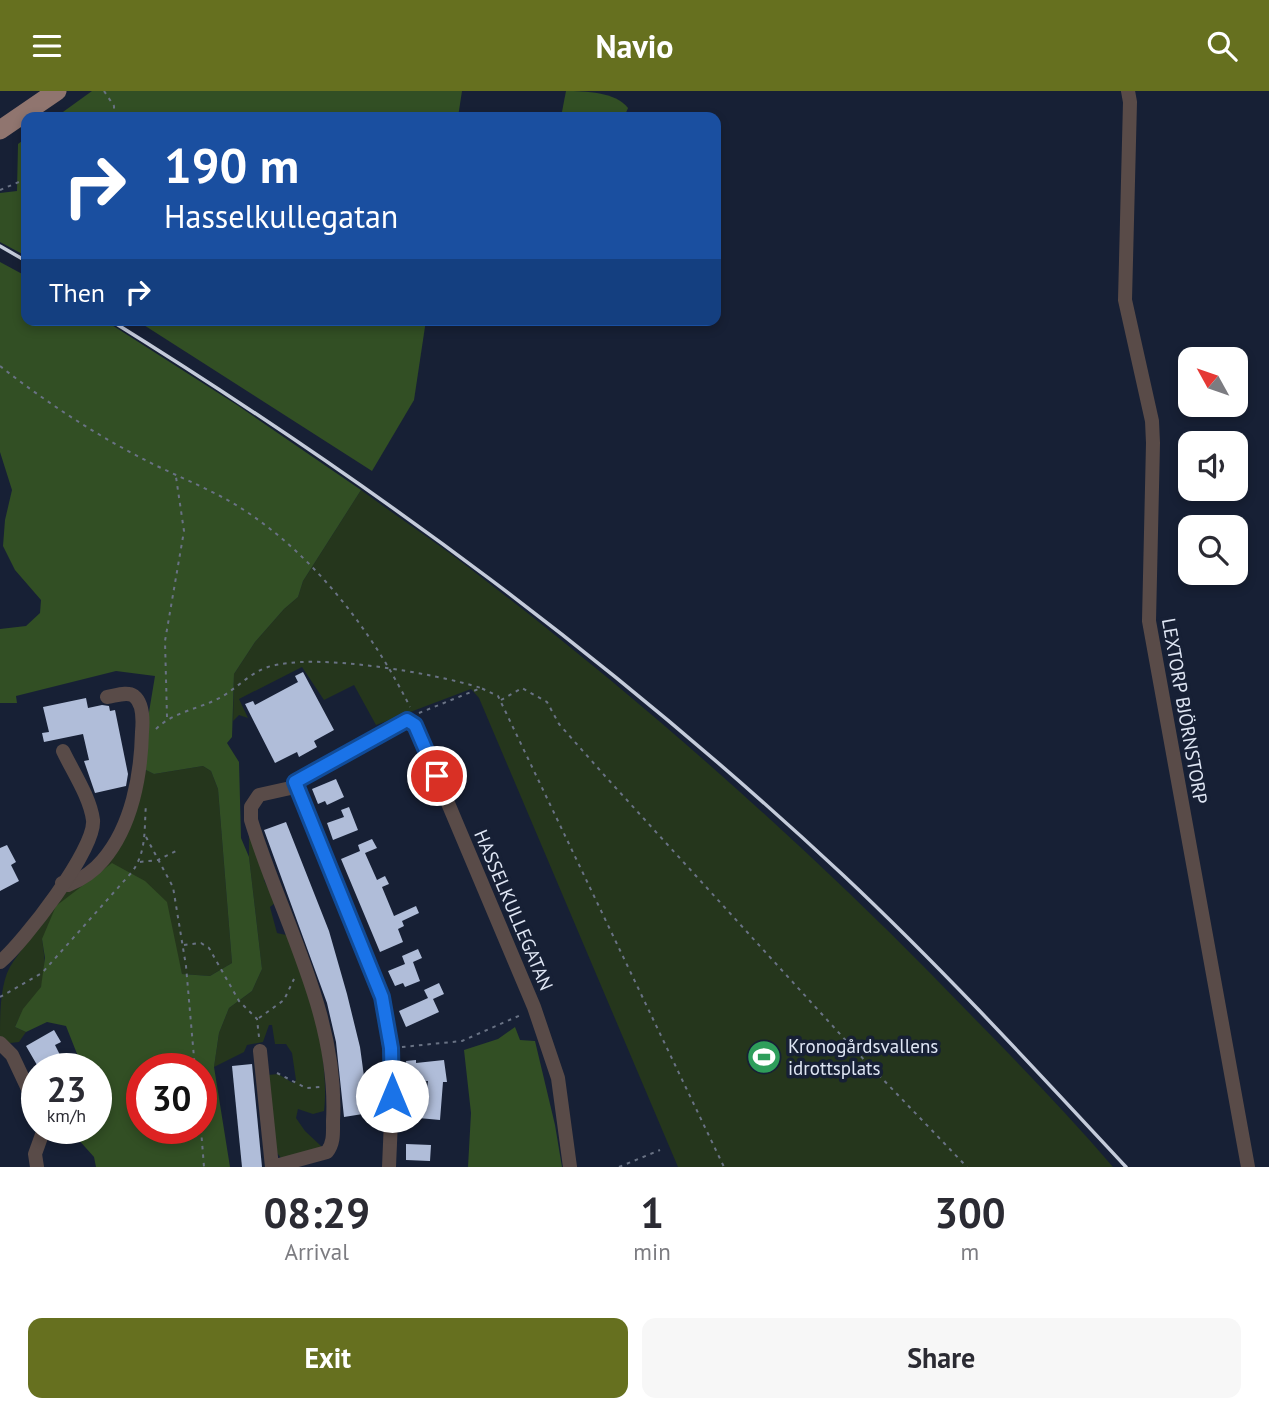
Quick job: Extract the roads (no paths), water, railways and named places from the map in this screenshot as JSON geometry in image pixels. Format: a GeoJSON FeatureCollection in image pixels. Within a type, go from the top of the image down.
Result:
{"type":"FeatureCollection","features":[{"type":"Feature","properties":{"kind":"main road"},"geometry":{"type":"LineString","coordinates":[[26,112],[57,91]]}},
{"type":"Feature","properties":{"kind":"main road"},"geometry":{"type":"LineString","coordinates":[[0,130],[21,116]]}},
{"type":"Feature","properties":{"kind":"street","name":"LEXTORP BJÖRNSTORP"},"geometry":{"type":"LineString","coordinates":[[1128,91],[1130,102],[1125,300],[1152,421],[1149,621],[1248,1167]]}},
{"type":"Feature","properties":{"kind":"street"},"geometry":{"type":"LineString","coordinates":[[62,883],[68,885],[76,882],[103,860],[123,825],[140,774],[140,706],[136,697],[128,693],[107,697]]}},
{"type":"Feature","properties":{"kind":"street","name":"HASSELKULLEGATAN"},"geometry":{"type":"LineString","coordinates":[[295,784],[411,720],[415,725],[534,1007],[558,1078],[570,1167]]}},
{"type":"Feature","properties":{"kind":"street"},"geometry":{"type":"LineString","coordinates":[[0,962],[25,936],[87,845],[93,820],[63,751]]}},
{"type":"Feature","properties":{"kind":"street"},"geometry":{"type":"LineString","coordinates":[[260,1051],[272,1167],[327,1152],[332,1145],[335,1098],[326,1045],[307,966],[251,820],[251,807],[259,795],[295,784],[382,997],[393,1073],[389,1167]]}},
{"type":"Feature","properties":{"kind":"street"},"geometry":{"type":"LineString","coordinates":[[0,1043],[12,1055],[21,1074]]}},
{"type":"Feature","properties":{"kind":"street"},"geometry":{"type":"LineString","coordinates":[[37,1167],[35,1154],[39,1144]]}},
{"type":"Feature","properties":{"kind":"railway"},"geometry":{"type":"LineString","coordinates":[[0,246],[21,258]]}},
{"type":"Feature","properties":{"kind":"railway"},"geometry":{"type":"LineString","coordinates":[[119,326],[304,446],[398,512],[490,579],[669,721],[757,797],[880,910],[1126,1167]]}},
{"type":"Feature","properties":{"kind":"place","name":"Kronogårdsvallens idrottsplats"},"geometry":{"type":"Point","coordinates":[764,1057]}}]}
